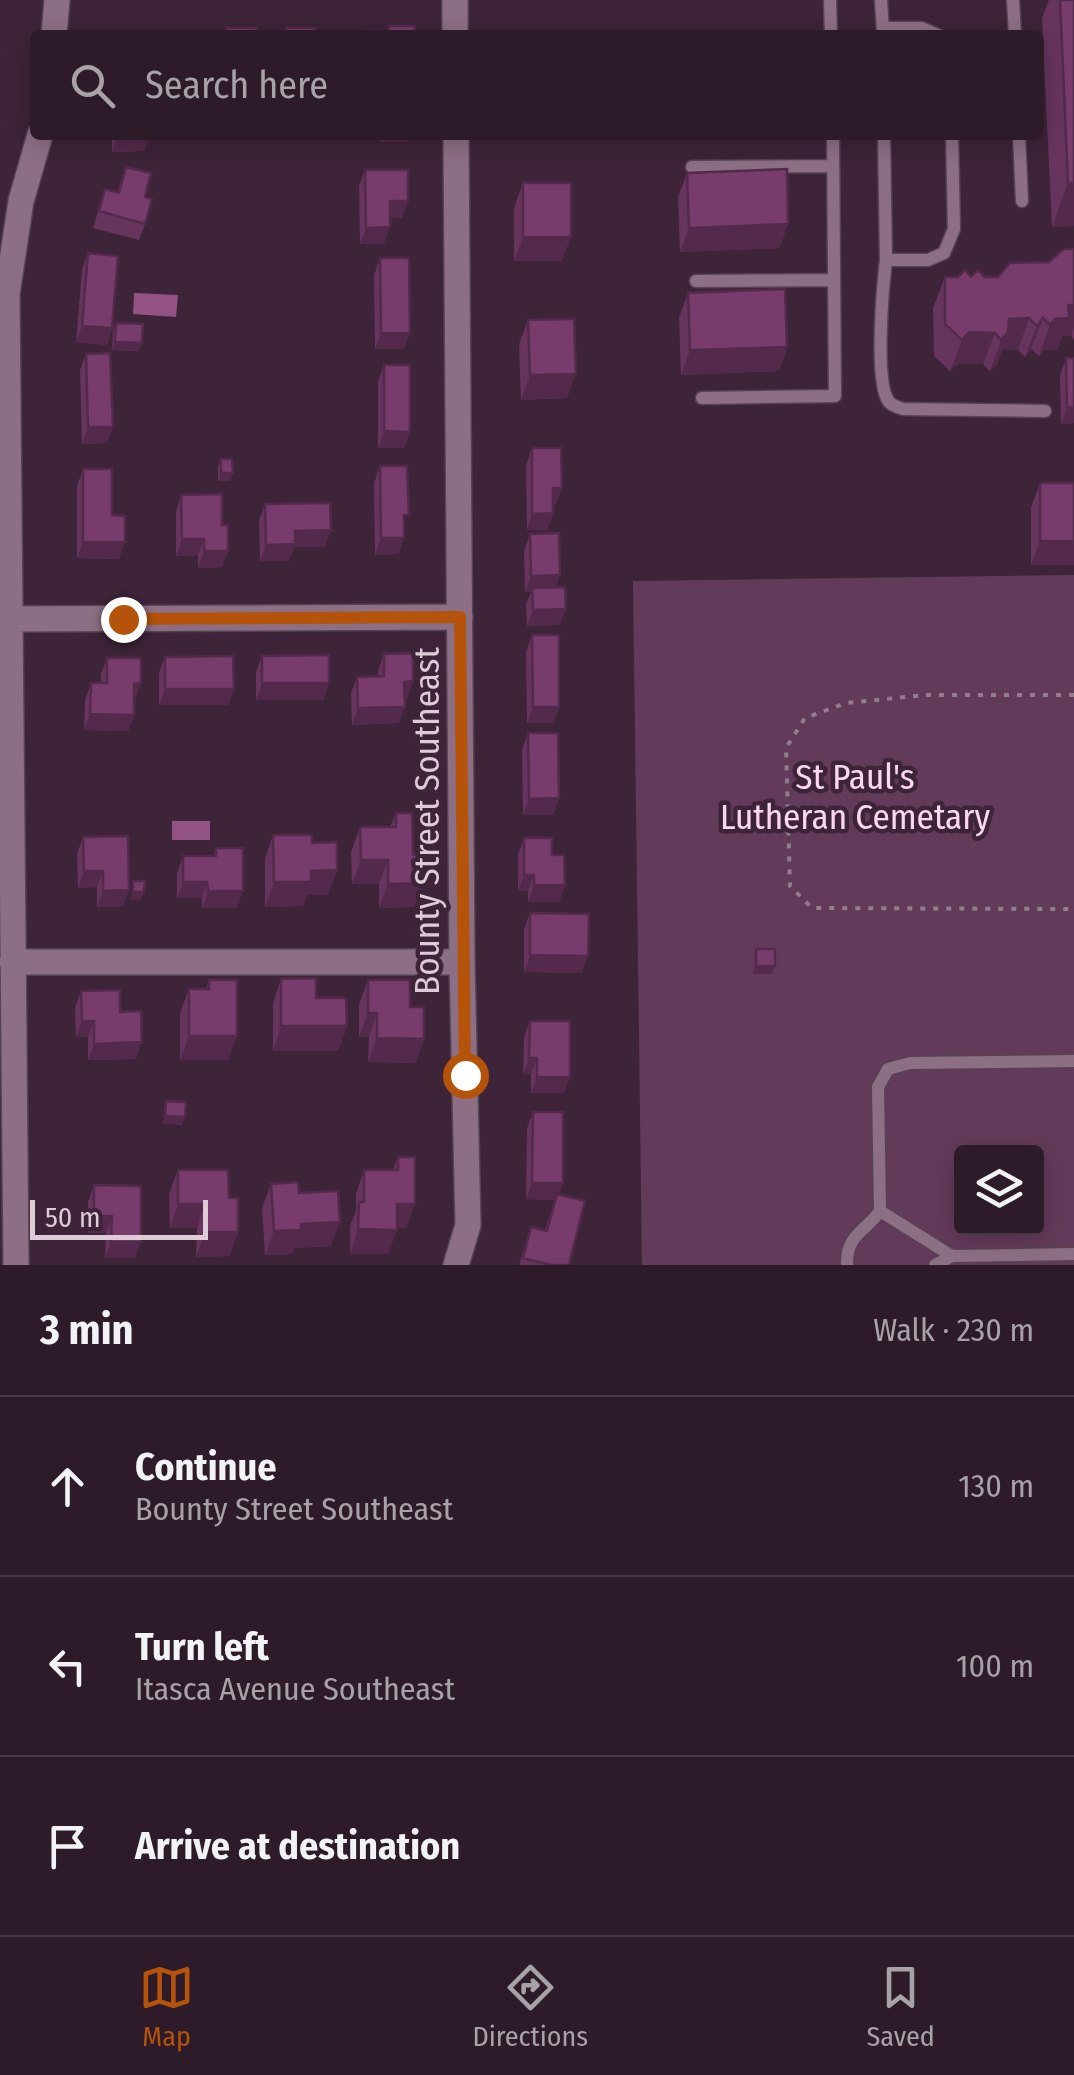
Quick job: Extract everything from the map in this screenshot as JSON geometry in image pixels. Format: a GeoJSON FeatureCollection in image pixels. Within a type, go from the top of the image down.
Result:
{"type":"FeatureCollection","features":[{"type":"Feature","properties":{"kind":"street"},"geometry":{"type":"LineString","coordinates":[[54,30],[56,0]]}},
{"type":"Feature","properties":{"kind":"street"},"geometry":{"type":"LineString","coordinates":[[454,0],[455,30]]}},
{"type":"Feature","properties":{"kind":"street"},"geometry":{"type":"LineString","coordinates":[[16,1265],[5,619],[7,294],[21,201],[39,140]]}},
{"type":"Feature","properties":{"kind":"street","name":"Bounty Street Southeast"},"geometry":{"type":"LineString","coordinates":[[456,140],[462,962],[468,1225],[456,1265]]}},
{"type":"Feature","properties":{"kind":"street"},"geometry":{"type":"LineString","coordinates":[[5,619],[460,617]]}},
{"type":"Feature","properties":{"kind":"street"},"geometry":{"type":"LineString","coordinates":[[12,962],[462,962]]}},
{"type":"Feature","properties":{"kind":"lane"},"geometry":{"type":"LineString","coordinates":[[830,0],[831,30]]}},
{"type":"Feature","properties":{"kind":"lane"},"geometry":{"type":"LineString","coordinates":[[881,0],[883,30]]}},
{"type":"Feature","properties":{"kind":"lane"},"geometry":{"type":"LineString","coordinates":[[1014,0],[1015,30]]}},
{"type":"Feature","properties":{"kind":"lane"},"geometry":{"type":"LineString","coordinates":[[896,30],[926,30]]}},
{"type":"Feature","properties":{"kind":"lane"},"geometry":{"type":"LineString","coordinates":[[702,398],[835,396],[833,140]]}},
{"type":"Feature","properties":{"kind":"lane"},"geometry":{"type":"LineString","coordinates":[[884,140],[883,379],[891,404],[903,410],[1046,411]]}},
{"type":"Feature","properties":{"kind":"lane"},"geometry":{"type":"LineString","coordinates":[[886,260],[928,260],[944,252],[949,243],[954,229],[952,140]]}},
{"type":"Feature","properties":{"kind":"lane"},"geometry":{"type":"LineString","coordinates":[[1019,140],[1022,201]]}},
{"type":"Feature","properties":{"kind":"lane"},"geometry":{"type":"LineString","coordinates":[[692,167],[833,166]]}},
{"type":"Feature","properties":{"kind":"lane"},"geometry":{"type":"LineString","coordinates":[[696,281],[834,280]]}},
{"type":"Feature","properties":{"kind":"lane"},"geometry":{"type":"LineString","coordinates":[[846,1265],[854,1235],[872,1223],[880,1211],[878,1087],[888,1069],[910,1063],[1074,1061]]}},
{"type":"Feature","properties":{"kind":"lane"},"geometry":{"type":"LineString","coordinates":[[880,1211],[952,1256]]}},
{"type":"Feature","properties":{"kind":"lane"},"geometry":{"type":"LineString","coordinates":[[935,1265],[952,1256],[1074,1254]]}},
{"type":"Feature","properties":{"kind":"path"},"geometry":{"type":"LineString","coordinates":[[1074,694],[926,695],[846,702],[806,718],[786,748],[790,886],[812,908],[1074,910]]}},
{"type":"Feature","properties":{"kind":"green space","name":"St Paul's Lutheran Cemetary"},"geometry":{"type":"Polygon","coordinates":[[[1074,575],[1074,1265],[642,1265],[633,581],[1074,575]]]}},
{"type":"Feature","properties":{"kind":"shaded area"},"geometry":{"type":"Polygon","coordinates":[[[134,293],[178,295],[176,317],[133,314],[134,293]]]}},
{"type":"Feature","properties":{"kind":"shaded area"},"geometry":{"type":"Polygon","coordinates":[[[172,821],[210,821],[210,840],[172,840],[172,821]]]}},
{"type":"Feature","properties":{"kind":"building"},"geometry":{"type":"Polygon","coordinates":[[[1060,0],[1074,0],[1074,183],[1068,183],[1060,0]]]}},
{"type":"Feature","properties":{"kind":"building"},"geometry":{"type":"Polygon","coordinates":[[[389,26],[415,26],[415,30],[389,30],[389,26]]]}},
{"type":"Feature","properties":{"kind":"building"},"geometry":{"type":"Polygon","coordinates":[[[126,167],[151,173],[145,197],[152,199],[145,224],[99,211],[105,189],[119,193],[126,167]]]}},
{"type":"Feature","properties":{"kind":"building"},"geometry":{"type":"Polygon","coordinates":[[[787,169],[788,224],[689,228],[687,173],[787,169]]]}},
{"type":"Feature","properties":{"kind":"building"},"geometry":{"type":"Polygon","coordinates":[[[365,170],[408,170],[408,201],[390,201],[390,227],[366,228],[365,170]]]}},
{"type":"Feature","properties":{"kind":"building"},"geometry":{"type":"Polygon","coordinates":[[[523,183],[571,183],[571,237],[523,237],[523,183]]]}},
{"type":"Feature","properties":{"kind":"building"},"geometry":{"type":"Polygon","coordinates":[[[1064,249],[1074,249],[1074,305],[1068,305],[1069,318],[1055,319],[1050,325],[1043,318],[1037,326],[1029,318],[1009,319],[1008,332],[1001,340],[995,333],[969,332],[962,340],[945,324],[945,277],[958,277],[965,270],[971,277],[978,270],[985,277],[998,277],[1010,263],[1049,262],[1064,249]]]}},
{"type":"Feature","properties":{"kind":"building"},"geometry":{"type":"Polygon","coordinates":[[[88,253],[118,256],[112,328],[82,326],[88,253]]]}},
{"type":"Feature","properties":{"kind":"building"},"geometry":{"type":"Polygon","coordinates":[[[380,258],[409,258],[410,333],[381,333],[380,258]]]}},
{"type":"Feature","properties":{"kind":"building"},"geometry":{"type":"Polygon","coordinates":[[[785,289],[787,347],[690,350],[688,293],[785,289]]]}},
{"type":"Feature","properties":{"kind":"building"},"geometry":{"type":"Polygon","coordinates":[[[574,319],[576,374],[530,375],[528,320],[574,319]]]}},
{"type":"Feature","properties":{"kind":"building"},"geometry":{"type":"Polygon","coordinates":[[[116,323],[143,324],[142,343],[115,342],[116,323]]]}},
{"type":"Feature","properties":{"kind":"building"},"geometry":{"type":"Polygon","coordinates":[[[110,353],[113,427],[88,427],[86,354],[110,353]]]}},
{"type":"Feature","properties":{"kind":"building"},"geometry":{"type":"Polygon","coordinates":[[[1066,358],[1074,358],[1074,407],[1067,407],[1066,358]]]}},
{"type":"Feature","properties":{"kind":"building"},"geometry":{"type":"Polygon","coordinates":[[[384,365],[410,365],[410,432],[384,431],[384,365]]]}},
{"type":"Feature","properties":{"kind":"building"},"geometry":{"type":"Polygon","coordinates":[[[532,448],[561,448],[562,488],[553,488],[553,513],[532,514],[532,448]]]}},
{"type":"Feature","properties":{"kind":"building"},"geometry":{"type":"Polygon","coordinates":[[[221,459],[232,459],[233,473],[221,473],[221,459]]]}},
{"type":"Feature","properties":{"kind":"building"},"geometry":{"type":"Polygon","coordinates":[[[380,466],[407,466],[409,515],[404,515],[404,538],[381,538],[380,466]]]}},
{"type":"Feature","properties":{"kind":"building"},"geometry":{"type":"Polygon","coordinates":[[[83,469],[112,469],[112,515],[125,516],[125,542],[83,542],[83,469]]]}},
{"type":"Feature","properties":{"kind":"building"},"geometry":{"type":"Polygon","coordinates":[[[1040,483],[1074,483],[1074,541],[1040,541],[1040,483]]]}},
{"type":"Feature","properties":{"kind":"building"},"geometry":{"type":"Polygon","coordinates":[[[222,494],[222,525],[228,525],[228,551],[204,551],[204,539],[182,539],[181,495],[222,494]]]}},
{"type":"Feature","properties":{"kind":"building"},"geometry":{"type":"Polygon","coordinates":[[[330,503],[331,530],[295,531],[295,544],[266,545],[265,504],[330,503]]]}},
{"type":"Feature","properties":{"kind":"building"},"geometry":{"type":"Polygon","coordinates":[[[559,533],[560,575],[531,576],[530,534],[559,533]]]}},
{"type":"Feature","properties":{"kind":"building"},"geometry":{"type":"Polygon","coordinates":[[[565,587],[566,609],[533,610],[532,588],[565,587]]]}},
{"type":"Feature","properties":{"kind":"building"},"geometry":{"type":"Polygon","coordinates":[[[532,635],[559,635],[559,707],[533,707],[532,635]]]}},
{"type":"Feature","properties":{"kind":"building"},"geometry":{"type":"Polygon","coordinates":[[[413,653],[413,681],[404,682],[405,707],[358,708],[357,677],[384,676],[384,654],[413,653]]]}},
{"type":"Feature","properties":{"kind":"building"},"geometry":{"type":"Polygon","coordinates":[[[329,655],[329,683],[262,683],[262,656],[329,655]]]}},
{"type":"Feature","properties":{"kind":"building"},"geometry":{"type":"Polygon","coordinates":[[[233,656],[234,689],[165,689],[165,657],[233,656]]]}},
{"type":"Feature","properties":{"kind":"building"},"geometry":{"type":"Polygon","coordinates":[[[107,658],[141,658],[141,683],[134,684],[134,715],[90,714],[91,683],[107,683],[107,658]]]}},
{"type":"Feature","properties":{"kind":"building"},"geometry":{"type":"Polygon","coordinates":[[[528,733],[558,733],[559,798],[529,799],[528,733]]]}},
{"type":"Feature","properties":{"kind":"building"},"geometry":{"type":"Polygon","coordinates":[[[396,813],[412,813],[413,855],[422,855],[423,883],[388,884],[388,860],[361,860],[360,827],[396,827],[396,813]]]}},
{"type":"Feature","properties":{"kind":"building"},"geometry":{"type":"Polygon","coordinates":[[[273,835],[312,835],[312,843],[337,842],[337,870],[311,871],[311,882],[274,882],[273,835]]]}},
{"type":"Feature","properties":{"kind":"building"},"geometry":{"type":"Polygon","coordinates":[[[128,836],[129,890],[103,891],[103,871],[84,871],[83,837],[128,836]]]}},
{"type":"Feature","properties":{"kind":"building"},"geometry":{"type":"Polygon","coordinates":[[[524,838],[552,838],[552,855],[564,855],[565,885],[534,885],[534,875],[524,875],[524,838]]]}},
{"type":"Feature","properties":{"kind":"building"},"geometry":{"type":"Polygon","coordinates":[[[216,848],[243,848],[243,891],[208,891],[207,882],[183,882],[183,856],[216,856],[216,848]]]}},
{"type":"Feature","properties":{"kind":"building"},"geometry":{"type":"Polygon","coordinates":[[[133,881],[145,881],[144,892],[133,892],[133,881]]]}},
{"type":"Feature","properties":{"kind":"building"},"geometry":{"type":"Polygon","coordinates":[[[530,913],[589,914],[588,956],[530,955],[530,913]]]}},
{"type":"Feature","properties":{"kind":"building"},"geometry":{"type":"Polygon","coordinates":[[[756,949],[775,949],[775,966],[756,966],[756,949]]]}},
{"type":"Feature","properties":{"kind":"building"},"geometry":{"type":"Polygon","coordinates":[[[316,978],[316,998],[346,998],[347,1026],[281,1026],[281,979],[316,978]]]}},
{"type":"Feature","properties":{"kind":"building"},"geometry":{"type":"Polygon","coordinates":[[[209,980],[237,980],[237,1036],[189,1036],[189,989],[209,989],[209,980]]]}},
{"type":"Feature","properties":{"kind":"building"},"geometry":{"type":"Polygon","coordinates":[[[368,980],[410,980],[410,1007],[424,1007],[424,1039],[377,1038],[377,1013],[368,1013],[368,980]]]}},
{"type":"Feature","properties":{"kind":"building"},"geometry":{"type":"Polygon","coordinates":[[[120,990],[120,1012],[141,1011],[142,1042],[94,1044],[94,1021],[82,1021],[81,991],[120,990]]]}},
{"type":"Feature","properties":{"kind":"building"},"geometry":{"type":"Polygon","coordinates":[[[530,1021],[570,1021],[570,1077],[537,1077],[537,1058],[529,1058],[530,1021]]]}},
{"type":"Feature","properties":{"kind":"building"},"geometry":{"type":"Polygon","coordinates":[[[166,1101],[186,1102],[185,1117],[165,1116],[166,1101]]]}},
{"type":"Feature","properties":{"kind":"building"},"geometry":{"type":"Polygon","coordinates":[[[533,1112],[563,1112],[563,1183],[532,1183],[533,1112]]]}},
{"type":"Feature","properties":{"kind":"building"},"geometry":{"type":"Polygon","coordinates":[[[398,1157],[415,1157],[415,1204],[397,1204],[397,1230],[358,1229],[359,1202],[364,1202],[364,1170],[398,1170],[398,1157]]]}},
{"type":"Feature","properties":{"kind":"building"},"geometry":{"type":"Polygon","coordinates":[[[178,1170],[228,1170],[229,1198],[238,1198],[238,1232],[205,1232],[205,1204],[178,1204],[178,1170]]]}},
{"type":"Feature","properties":{"kind":"building"},"geometry":{"type":"Polygon","coordinates":[[[298,1182],[299,1193],[338,1191],[340,1222],[301,1224],[301,1230],[274,1231],[271,1184],[298,1182]]]}},
{"type":"Feature","properties":{"kind":"building"},"geometry":{"type":"Polygon","coordinates":[[[94,1185],[141,1186],[141,1242],[111,1242],[112,1216],[94,1216],[94,1185]]]}},
{"type":"Feature","properties":{"kind":"building"},"geometry":{"type":"Polygon","coordinates":[[[557,1194],[585,1201],[569,1265],[523,1258],[531,1227],[547,1231],[557,1194]]]}},
{"type":"Feature","properties":{"kind":"route"},"geometry":{"type":"LineString","coordinates":[[123,619],[460,617],[465,1075]]}}]}
